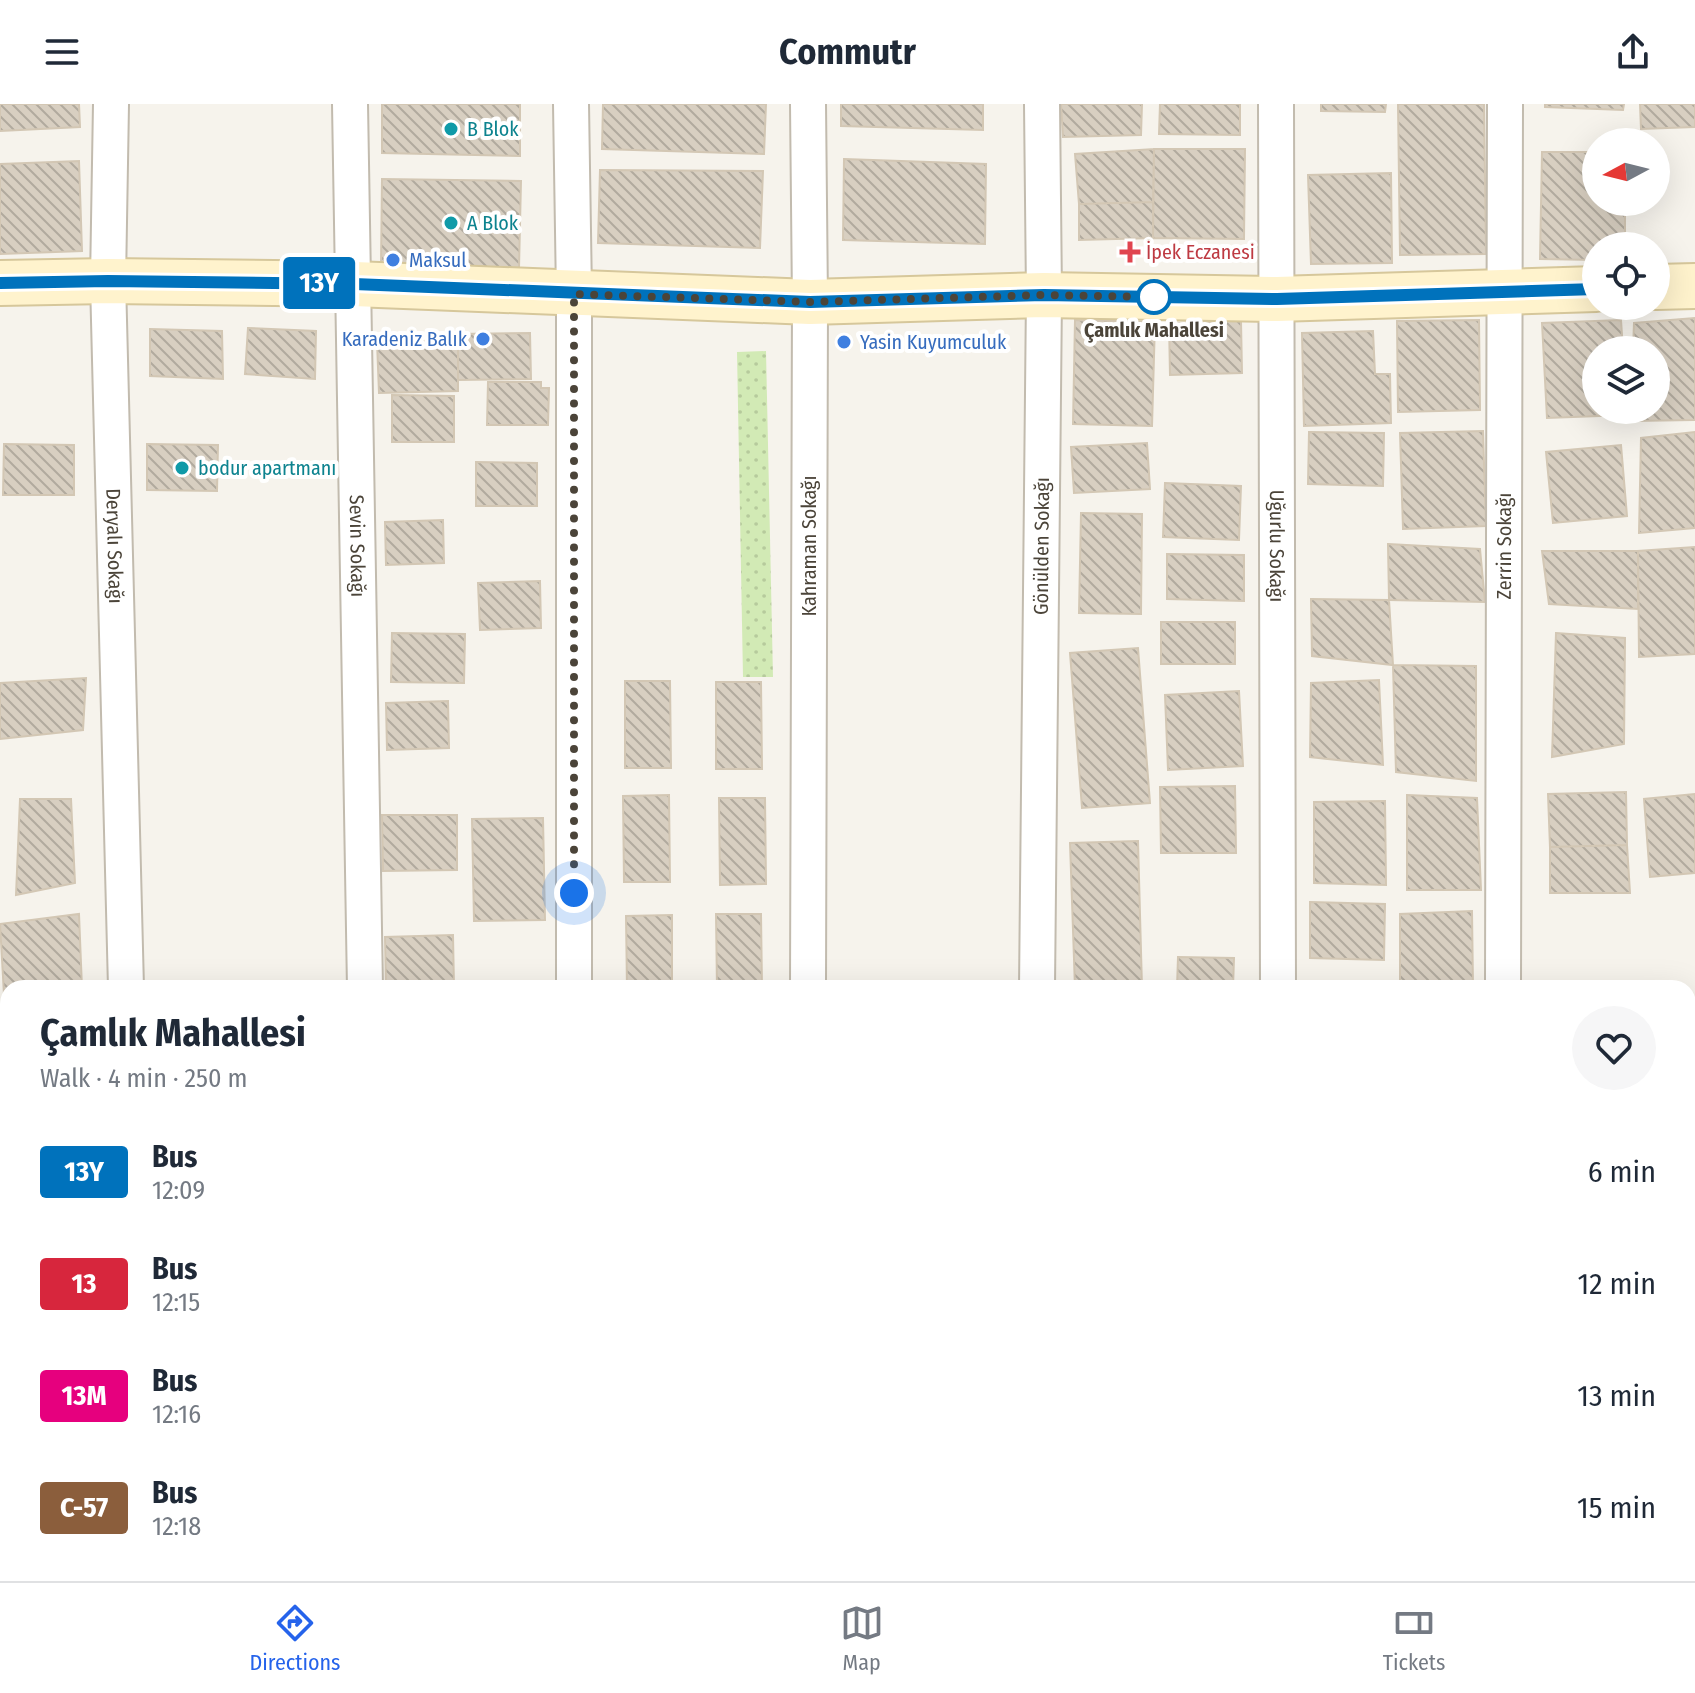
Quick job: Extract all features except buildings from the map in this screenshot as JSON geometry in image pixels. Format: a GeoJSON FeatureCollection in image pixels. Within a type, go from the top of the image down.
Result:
{"type":"FeatureCollection","features":[{"type":"Feature","properties":{"kind":"main road"},"geometry":{"type":"LineString","coordinates":[[0,283],[354,284],[810,302],[1044,295],[1277,299],[1582,289]]}},
{"type":"Feature","properties":{"kind":"main road"},"geometry":{"type":"LineString","coordinates":[[1670,287],[1695,286]]}},
{"type":"Feature","properties":{"kind":"street","name":"Deryalı Sokağı"},"geometry":{"type":"LineString","coordinates":[[111,104],[108,281],[126,980]]}},
{"type":"Feature","properties":{"kind":"street","name":"Sevin Sokağı"},"geometry":{"type":"LineString","coordinates":[[350,104],[365,980]]}},
{"type":"Feature","properties":{"kind":"street"},"geometry":{"type":"LineString","coordinates":[[571,104],[574,980]]}},
{"type":"Feature","properties":{"kind":"street","name":"Kahraman Sokağı"},"geometry":{"type":"LineString","coordinates":[[808,104],[808,980]]}},
{"type":"Feature","properties":{"kind":"street","name":"Gönülden Sokağı"},"geometry":{"type":"LineString","coordinates":[[1037,980],[1044,295],[1042,104]]}},
{"type":"Feature","properties":{"kind":"street","name":"Uğurlu Sokağı"},"geometry":{"type":"LineString","coordinates":[[1276,104],[1278,980]]}},
{"type":"Feature","properties":{"kind":"street","name":"Zerrin Sokağı"},"geometry":{"type":"LineString","coordinates":[[1503,980],[1505,104]]}},
{"type":"Feature","properties":{"kind":"green space"},"geometry":{"type":"Polygon","coordinates":[[[766,351],[773,677],[743,677],[737,352],[766,351]]]}},
{"type":"Feature","properties":{"kind":"bus line","name":"13Y"},"geometry":{"type":"LineString","coordinates":[[0,283],[354,284],[810,302],[1044,295],[1277,299],[1582,289]]}},
{"type":"Feature","properties":{"kind":"place","name":"B Blok"},"geometry":{"type":"Point","coordinates":[451,129]}},
{"type":"Feature","properties":{"kind":"place","name":"A Blok"},"geometry":{"type":"Point","coordinates":[451,223]}},
{"type":"Feature","properties":{"kind":"place","name":"İpek Eczanesi"},"geometry":{"type":"Point","coordinates":[1130,252]}},
{"type":"Feature","properties":{"kind":"place","name":"Maksul"},"geometry":{"type":"Point","coordinates":[393,260]}},
{"type":"Feature","properties":{"kind":"place","name":"Çamlık Mahallesi"},"geometry":{"type":"Point","coordinates":[1154,297]}},
{"type":"Feature","properties":{"kind":"place","name":"Karadeniz Balık"},"geometry":{"type":"Point","coordinates":[483,339]}},
{"type":"Feature","properties":{"kind":"place","name":"Yasin Kuyumculuk"},"geometry":{"type":"Point","coordinates":[844,342]}},
{"type":"Feature","properties":{"kind":"place","name":"bodur apartmanı"},"geometry":{"type":"Point","coordinates":[182,468]}},
{"type":"Feature","properties":{"kind":"route"},"geometry":{"type":"LineString","coordinates":[[574,893],[574,294],[810,302],[1044,295],[1160,297],[1154,297]]}}]}
